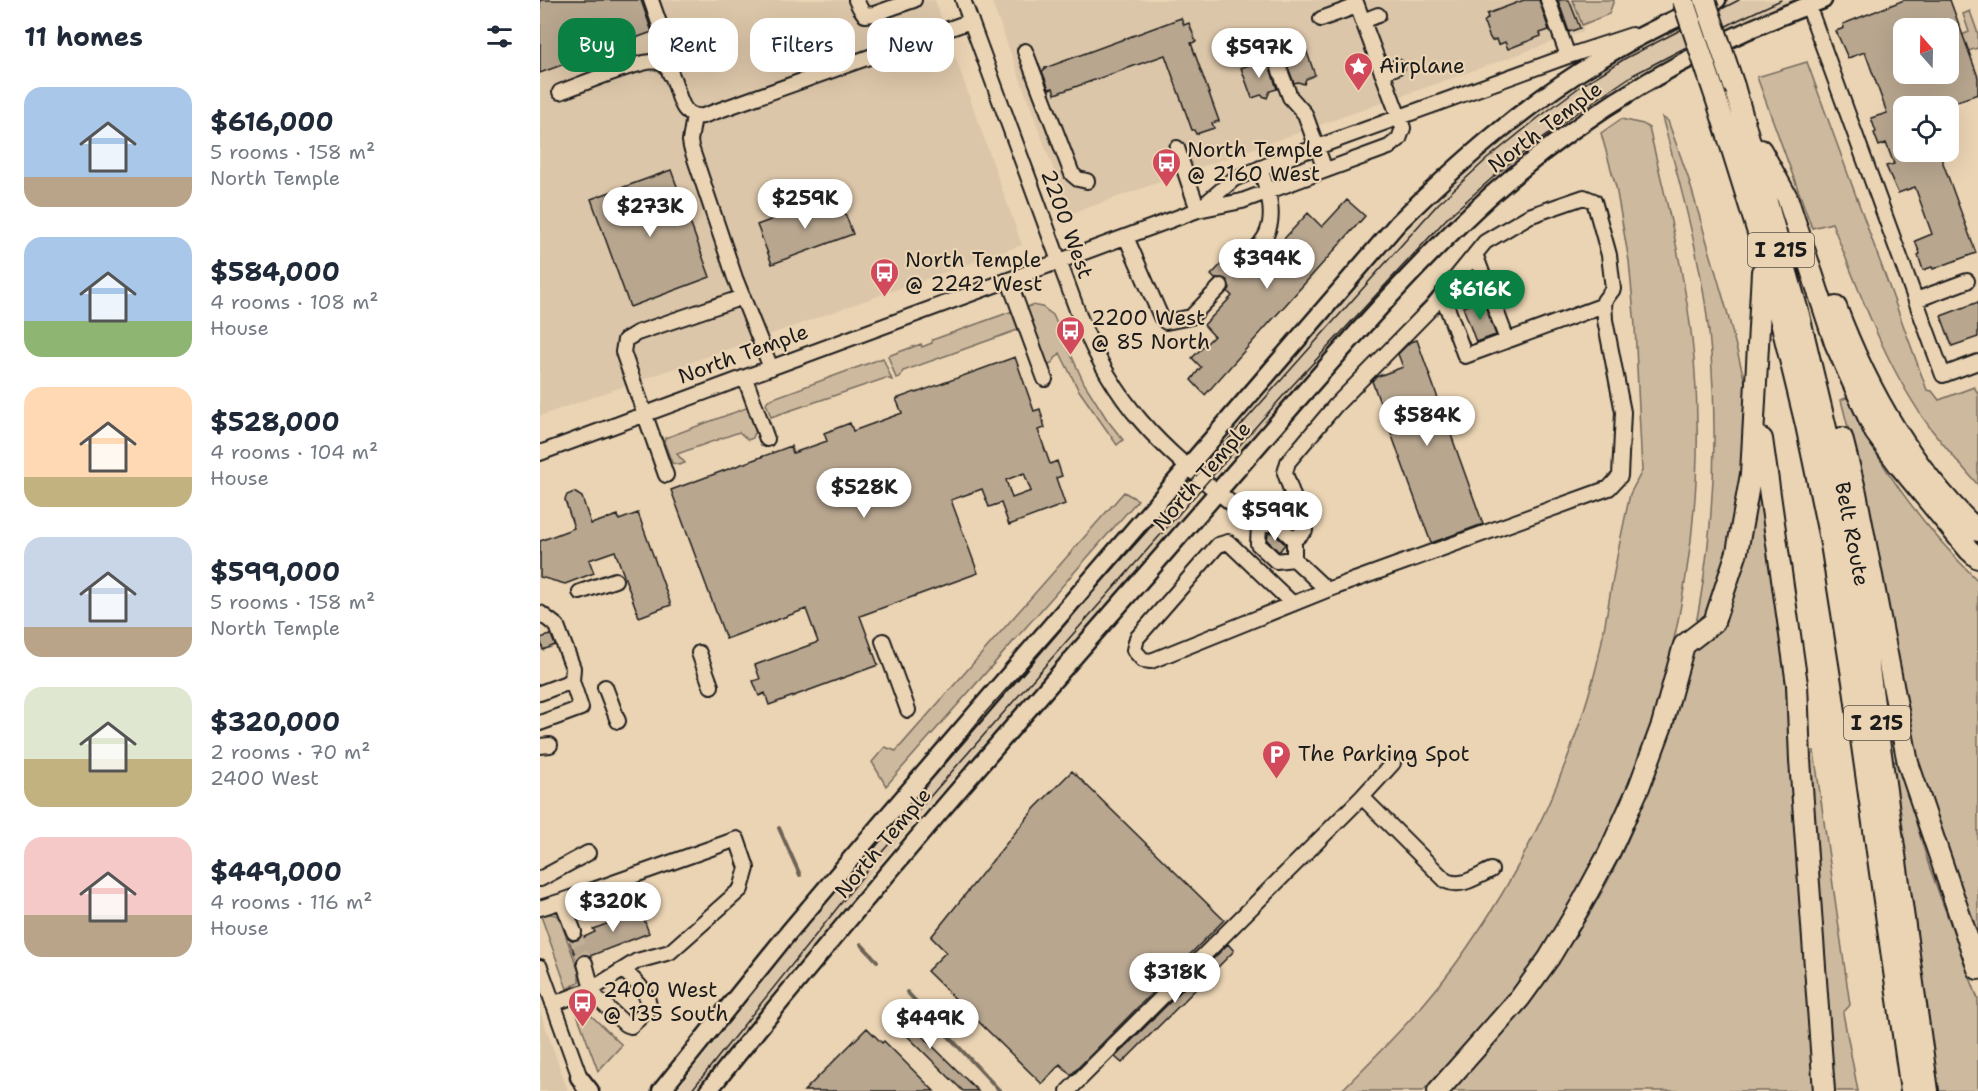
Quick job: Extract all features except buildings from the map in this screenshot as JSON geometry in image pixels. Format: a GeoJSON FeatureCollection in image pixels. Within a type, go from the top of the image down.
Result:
{"type":"FeatureCollection","features":[{"type":"Feature","properties":{"kind":"highway","name":"Belt Route"},"geometry":{"type":"LineString","coordinates":[[1683,0],[1764,252],[1806,425],[1831,544],[1911,1091]]}},
{"type":"Feature","properties":{"kind":"highway","name":"Belt Route"},"geometry":{"type":"LineString","coordinates":[[1705,0],[1734,86],[1799,315],[1835,466],[1868,662],[1928,1091]]}},
{"type":"Feature","properties":{"kind":"highway"},"geometry":{"type":"LineString","coordinates":[[1743,117],[1787,197],[1806,226],[1852,351],[1888,417],[1938,487],[1978,531]]}},
{"type":"Feature","properties":{"kind":"highway"},"geometry":{"type":"LineString","coordinates":[[1787,197],[1834,343],[1875,432],[1899,465],[1978,558]]}},
{"type":"Feature","properties":{"kind":"highway"},"geometry":{"type":"LineString","coordinates":[[1438,1091],[1520,998],[1550,958],[1614,843],[1639,787],[1662,725],[1684,645],[1714,622],[1737,552],[1751,474],[1764,252]]}},
{"type":"Feature","properties":{"kind":"highway"},"geometry":{"type":"LineString","coordinates":[[1814,385],[1840,434],[1856,493],[1908,763],[1978,969]]}},
{"type":"Feature","properties":{"kind":"highway"},"geometry":{"type":"LineString","coordinates":[[1756,394],[1797,684],[1801,772],[1824,1091]]}},
{"type":"Feature","properties":{"kind":"main road","name":"North Temple"},"geometry":{"type":"LineString","coordinates":[[661,1091],[796,923],[1398,223],[1436,186],[1515,118],[1576,75],[1660,26],[1717,0]]}},
{"type":"Feature","properties":{"kind":"main road","name":"North Temple"},"geometry":{"type":"LineString","coordinates":[[708,1091],[813,960],[893,866],[1355,334],[1449,235],[1492,195],[1603,109],[1697,54],[1760,24],[1815,3]]}},
{"type":"Feature","properties":{"kind":"main road"},"geometry":{"type":"LineString","coordinates":[[582,1084],[590,1091]]}},
{"type":"Feature","properties":{"kind":"street"},"geometry":{"type":"LineString","coordinates":[[651,0],[671,57],[670,74]]}},
{"type":"Feature","properties":{"kind":"street"},"geometry":{"type":"LineString","coordinates":[[856,0],[865,15],[874,15],[914,0]]}},
{"type":"Feature","properties":{"kind":"street","name":"2200 West"},"geometry":{"type":"LineString","coordinates":[[965,0],[1059,262],[1088,338],[1108,377],[1141,422],[1188,467],[1259,526]]}},
{"type":"Feature","properties":{"kind":"street"},"geometry":{"type":"LineString","coordinates":[[1548,0],[1568,56]]}},
{"type":"Feature","properties":{"kind":"street"},"geometry":{"type":"LineString","coordinates":[[1321,19],[1356,3],[1399,117]]}},
{"type":"Feature","properties":{"kind":"street"},"geometry":{"type":"LineString","coordinates":[[1815,3],[1943,375],[1978,362]]}},
{"type":"Feature","properties":{"kind":"street"},"geometry":{"type":"LineString","coordinates":[[1363,21],[1378,15]]}},
{"type":"Feature","properties":{"kind":"street"},"geometry":{"type":"LineString","coordinates":[[560,92],[640,63],[654,61],[664,64],[684,108],[694,116],[703,116],[971,21]]}},
{"type":"Feature","properties":{"kind":"street","name":"North Temple"},"geometry":{"type":"LineString","coordinates":[[1198,210],[1234,179],[1260,168],[1568,56],[1660,26]]}},
{"type":"Feature","properties":{"kind":"street"},"geometry":{"type":"LineString","coordinates":[[1025,51],[1072,174],[1078,179],[1087,181]]}},
{"type":"Feature","properties":{"kind":"street"},"geometry":{"type":"LineString","coordinates":[[1276,60],[1290,97],[1305,114],[1325,170]]}},
{"type":"Feature","properties":{"kind":"street"},"geometry":{"type":"LineString","coordinates":[[1382,73],[1397,68]]}},
{"type":"Feature","properties":{"kind":"street"},"geometry":{"type":"LineString","coordinates":[[694,116],[690,141],[743,297],[771,368]]}},
{"type":"Feature","properties":{"kind":"street","name":"North Temple"},"geometry":{"type":"LineString","coordinates":[[540,453],[1198,210],[1242,201],[1395,144],[1403,128],[1399,117]]}},
{"type":"Feature","properties":{"kind":"street"},"geometry":{"type":"LineString","coordinates":[[1177,148],[1198,210]]}},
{"type":"Feature","properties":{"kind":"street"},"geometry":{"type":"LineString","coordinates":[[1244,262],[1267,234],[1271,218],[1268,192],[1260,168]]}},
{"type":"Feature","properties":{"kind":"street"},"geometry":{"type":"LineString","coordinates":[[1293,604],[1228,542],[1218,545],[1137,638],[1134,650],[1143,660],[1151,661],[1293,604],[1327,590],[1609,488],[1620,476],[1623,412],[1604,305],[1604,301],[1613,289],[1609,255],[1594,201],[1584,197],[1529,216],[1485,242],[1432,307],[1335,406],[1288,462],[1285,473],[1305,530],[1294,540]]}},
{"type":"Feature","properties":{"kind":"street"},"geometry":{"type":"LineString","coordinates":[[1126,237],[1161,317],[1166,322],[1191,317],[1221,286]]}},
{"type":"Feature","properties":{"kind":"street"},"geometry":{"type":"LineString","coordinates":[[1475,254],[1507,340]]}},
{"type":"Feature","properties":{"kind":"street"},"geometry":{"type":"LineString","coordinates":[[1009,281],[1045,379]]}},
{"type":"Feature","properties":{"kind":"street"},"geometry":{"type":"LineString","coordinates":[[1916,300],[1967,281]]}},
{"type":"Feature","properties":{"kind":"street"},"geometry":{"type":"LineString","coordinates":[[1442,294],[1465,356],[1604,305]]}},
{"type":"Feature","properties":{"kind":"street"},"geometry":{"type":"LineString","coordinates":[[666,476],[623,352],[625,340],[637,333],[743,297]]}},
{"type":"Feature","properties":{"kind":"street"},"geometry":{"type":"LineString","coordinates":[[746,378],[767,439]]}},
{"type":"Feature","properties":{"kind":"street"},"geometry":{"type":"LineString","coordinates":[[1294,560],[1294,540],[1275,522],[1259,526],[1258,544],[1276,561],[1294,560],[1327,590]]}},
{"type":"Feature","properties":{"kind":"street"},"geometry":{"type":"LineString","coordinates":[[580,592],[615,580]]}},
{"type":"Feature","properties":{"kind":"street"},"geometry":{"type":"LineString","coordinates":[[540,613],[557,626],[573,668],[572,681],[581,708],[540,723]]}},
{"type":"Feature","properties":{"kind":"street"},"geometry":{"type":"LineString","coordinates":[[883,641],[908,710]]}},
{"type":"Feature","properties":{"kind":"street"},"geometry":{"type":"LineString","coordinates":[[699,653],[711,687]]}},
{"type":"Feature","properties":{"kind":"street"},"geometry":{"type":"LineString","coordinates":[[545,692],[572,681]]}},
{"type":"Feature","properties":{"kind":"street"},"geometry":{"type":"LineString","coordinates":[[605,687],[618,721]]}},
{"type":"Feature","properties":{"kind":"street"},"geometry":{"type":"LineString","coordinates":[[1068,1091],[1362,797],[1393,763]]}},
{"type":"Feature","properties":{"kind":"street"},"geometry":{"type":"LineString","coordinates":[[1362,797],[1446,881],[1454,885],[1463,883],[1491,870]]}},
{"type":"Feature","properties":{"kind":"street"},"geometry":{"type":"LineString","coordinates":[[540,908],[737,839],[747,868],[741,889],[670,952],[637,961],[592,989],[553,1004]]}},
{"type":"Feature","properties":{"kind":"street"},"geometry":{"type":"LineString","coordinates":[[540,879],[588,853]]}},
{"type":"Feature","properties":{"kind":"street"},"geometry":{"type":"LineString","coordinates":[[562,902],[574,932]]}},
{"type":"Feature","properties":{"kind":"street"},"geometry":{"type":"LineString","coordinates":[[585,963],[592,989],[597,998],[625,1024],[631,1026],[649,1009],[650,1001],[636,982],[623,970]]}},
{"type":"Feature","properties":{"kind":"street"},"geometry":{"type":"LineString","coordinates":[[540,967],[582,1084]]}},
{"type":"Feature","properties":{"kind":"shaded area"},"geometry":{"type":"Polygon","coordinates":[[[540,0],[935,0],[941,18],[867,18],[867,72],[954,72],[954,54],[1022,245],[540,416],[540,0]]]}},
{"type":"Feature","properties":{"kind":"shaded area"},"geometry":{"type":"Polygon","coordinates":[[[991,0],[1574,0],[1584,31],[1070,214],[991,0]]]}},
{"type":"Feature","properties":{"kind":"shaded area"},"geometry":{"type":"Polygon","coordinates":[[[1573,0],[1614,0],[1609,14],[1582,25],[1573,0]]]}},
{"type":"Feature","properties":{"kind":"shaded area"},"geometry":{"type":"Polygon","coordinates":[[[1729,0],[1792,0],[1745,21],[1633,81],[1574,121],[1289,398],[1235,460],[1217,445],[1409,229],[1486,155],[1526,121],[1607,65],[1683,21],[1729,0]]]}},
{"type":"Feature","properties":{"kind":"shaded area"},"geometry":{"type":"Polygon","coordinates":[[[1970,11],[1978,34],[1978,48],[1968,51],[1962,35],[1969,32],[1963,14],[1970,11]]]}},
{"type":"Feature","properties":{"kind":"shaded area"},"geometry":{"type":"Polygon","coordinates":[[[1807,62],[1927,390],[1932,391],[1939,400],[1974,387],[1978,393],[1978,485],[1931,429],[1900,381],[1875,329],[1832,223],[1812,228],[1757,77],[1807,62]]]}},
{"type":"Feature","properties":{"kind":"shaded area"},"geometry":{"type":"Polygon","coordinates":[[[1662,117],[1668,121],[1688,177],[1727,311],[1750,402],[1782,641],[1819,1091],[1451,1091],[1526,1005],[1550,974],[1592,910],[1627,842],[1651,784],[1671,725],[1687,665],[1700,603],[1708,541],[1713,479],[1714,416],[1711,354],[1704,294],[1692,234],[1662,117]]]}},
{"type":"Feature","properties":{"kind":"shaded area"},"geometry":{"type":"Polygon","coordinates":[[[1621,119],[1643,124],[1649,128],[1676,242],[1687,300],[1694,359],[1697,436],[1690,551],[1677,627],[1656,708],[1633,772],[1583,883],[1541,951],[1498,1009],[1423,1091],[1341,1091],[1423,1005],[1453,968],[1508,884],[1558,781],[1595,672],[1630,494],[1642,471],[1635,326],[1629,261],[1616,187],[1601,133],[1621,119]]]}},
{"type":"Feature","properties":{"kind":"shaded area"},"geometry":{"type":"Polygon","coordinates":[[[1032,305],[1042,307],[1053,315],[1084,383],[1123,440],[1117,445],[1078,389],[1060,353],[1047,368],[1026,308],[1032,305]]]}},
{"type":"Feature","properties":{"kind":"shaded area"},"geometry":{"type":"Polygon","coordinates":[[[1013,311],[1023,328],[903,371],[900,377],[896,378],[888,356],[921,344],[922,347],[932,343],[932,340],[1013,311]]]}},
{"type":"Feature","properties":{"kind":"shaded area"},"geometry":{"type":"Polygon","coordinates":[[[883,358],[892,380],[886,378],[771,417],[766,403],[768,400],[883,358]]]}},
{"type":"Feature","properties":{"kind":"shaded area"},"geometry":{"type":"Polygon","coordinates":[[[1848,397],[1873,447],[1904,495],[1921,518],[1978,581],[1978,951],[1917,769],[1861,479],[1841,400],[1848,397]]]}},
{"type":"Feature","properties":{"kind":"shaded area"},"geometry":{"type":"Polygon","coordinates":[[[746,408],[749,410],[756,429],[753,438],[748,440],[739,432],[677,454],[685,463],[679,465],[672,463],[664,442],[665,438],[746,408]]]}},
{"type":"Feature","properties":{"kind":"shaded area"},"geometry":{"type":"Polygon","coordinates":[[[1124,492],[1138,500],[886,786],[872,762],[885,747],[896,751],[1124,492]]]}},
{"type":"Feature","properties":{"kind":"shaded area"},"geometry":{"type":"Polygon","coordinates":[[[1168,502],[1184,517],[865,880],[806,958],[698,1091],[676,1091],[921,783],[1168,502]]]}},
{"type":"Feature","properties":{"kind":"shaded area"},"geometry":{"type":"Polygon","coordinates":[[[1814,751],[1850,1005],[1843,1013],[1858,1091],[1835,1091],[1806,753],[1814,751]]]}},
{"type":"Feature","properties":{"kind":"shaded area"},"geometry":{"type":"Polygon","coordinates":[[[1897,758],[1929,866],[1978,999],[1978,1091],[1937,1091],[1891,768],[1897,758]]]}},
{"type":"Feature","properties":{"kind":"shaded area"},"geometry":{"type":"Polygon","coordinates":[[[556,915],[560,920],[579,972],[579,982],[567,989],[541,916],[556,915]]]}},
{"type":"Feature","properties":{"kind":"shaded area"},"geometry":{"type":"Polygon","coordinates":[[[573,1003],[578,1003],[622,1045],[598,1071],[573,1003]]]}},
{"type":"Feature","properties":{"kind":"shaded area"},"geometry":{"type":"Polygon","coordinates":[[[540,1011],[568,1091],[540,1091],[540,1011]]]}},
{"type":"Feature","properties":{"kind":"waterway"},"geometry":{"type":"LineString","coordinates":[[779,828],[800,875]]}},
{"type":"Feature","properties":{"kind":"waterway"},"geometry":{"type":"LineString","coordinates":[[861,944],[877,961]]}},
{"type":"Feature","properties":{"kind":"waterway"},"geometry":{"type":"LineString","coordinates":[[907,992],[1000,1091]]}},
{"type":"Feature","properties":{"kind":"tunnel"},"geometry":{"type":"LineString","coordinates":[[1221,286],[1244,262]]}},
{"type":"Feature","properties":{"kind":"tunnel"},"geometry":{"type":"LineString","coordinates":[[574,932],[585,963]]}},
{"type":"Feature","properties":{"kind":"tram line"},"geometry":{"type":"LineString","coordinates":[[869,855],[986,712],[1438,204],[1487,159],[1581,86],[1626,58],[1739,0]]}},
{"type":"Feature","properties":{"kind":"tram line"},"geometry":{"type":"LineString","coordinates":[[691,1091],[882,852],[1290,388],[1449,216],[1507,165],[1572,116],[1633,75],[1781,0]]}},
{"type":"Feature","properties":{"kind":"place","name":"Airplane"},"geometry":{"type":"Point","coordinates":[1358,92]}},
{"type":"Feature","properties":{"kind":"place","name":"North Temple @ 2160 West"},"geometry":{"type":"Point","coordinates":[1166,188]}},
{"type":"Feature","properties":{"kind":"place","name":"North Temple @ 2242 West"},"geometry":{"type":"Point","coordinates":[884,298]}},
{"type":"Feature","properties":{"kind":"place","name":"2200 West @ 85 North"},"geometry":{"type":"Point","coordinates":[1070,356]}},
{"type":"Feature","properties":{"kind":"place","name":"The Parking Spot"},"geometry":{"type":"Point","coordinates":[1277,780]}},
{"type":"Feature","properties":{"kind":"place","name":"2400 West @ 135 South"},"geometry":{"type":"Point","coordinates":[582,1028]}}]}
